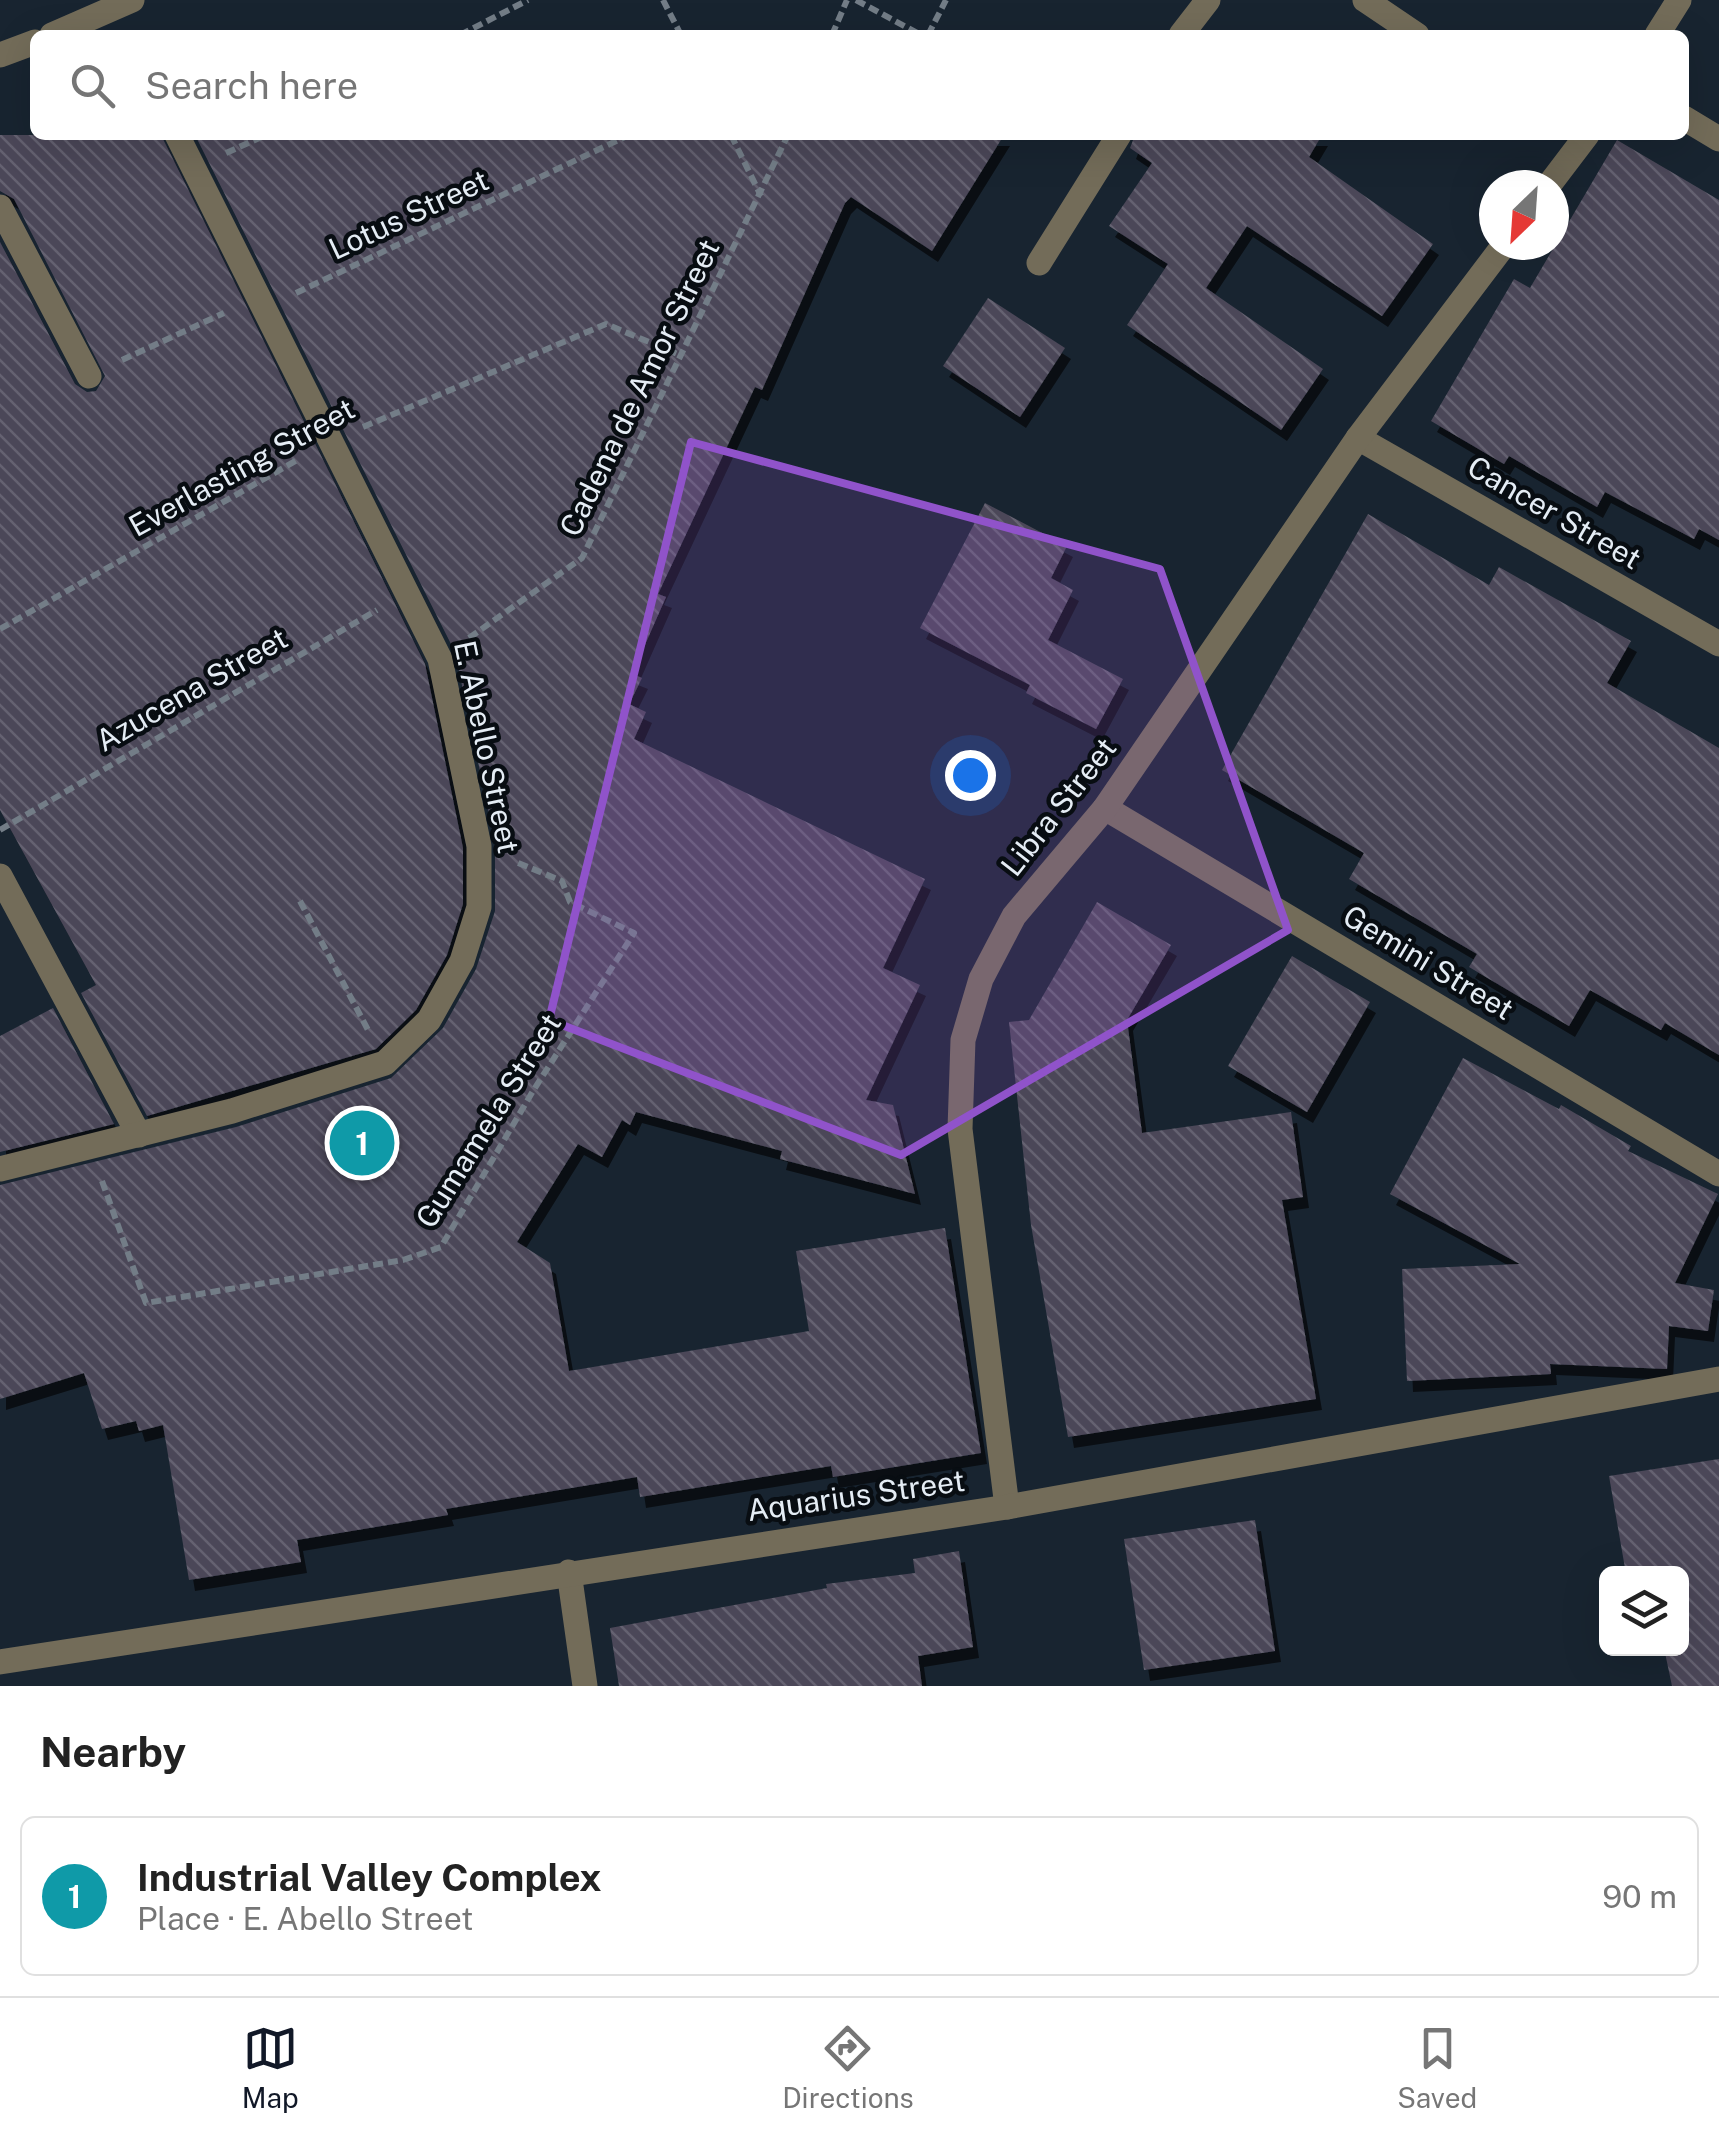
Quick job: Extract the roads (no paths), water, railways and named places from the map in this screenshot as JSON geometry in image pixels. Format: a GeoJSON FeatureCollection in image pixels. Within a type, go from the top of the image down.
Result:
{"type":"FeatureCollection","features":[{"type":"Feature","properties":{"kind":"street"},"geometry":{"type":"LineString","coordinates":[[81,30],[110,25],[132,0]]}},
{"type":"Feature","properties":{"kind":"street"},"geometry":{"type":"LineString","coordinates":[[1185,30],[1208,0]]}},
{"type":"Feature","properties":{"kind":"street"},"geometry":{"type":"LineString","coordinates":[[1365,0],[1410,30]]}},
{"type":"Feature","properties":{"kind":"street"},"geometry":{"type":"LineString","coordinates":[[1661,30],[1679,0]]}},
{"type":"Feature","properties":{"kind":"street"},"geometry":{"type":"LineString","coordinates":[[0,55],[30,44]]}},
{"type":"Feature","properties":{"kind":"street"},"geometry":{"type":"LineString","coordinates":[[1689,121],[1719,138]]}},
{"type":"Feature","properties":{"kind":"street","name":"E. Abello Street"},"geometry":{"type":"LineString","coordinates":[[0,1168],[232,1111],[385,1062],[430,1020],[462,961],[479,907],[479,846],[440,660],[179,140]]}},
{"type":"Feature","properties":{"kind":"street"},"geometry":{"type":"LineString","coordinates":[[1039,263],[1116,140]]}},
{"type":"Feature","properties":{"kind":"street"},"geometry":{"type":"LineString","coordinates":[[1558,170],[1577,140]]}},
{"type":"Feature","properties":{"kind":"street"},"geometry":{"type":"LineString","coordinates":[[0,207],[88,376]]}},
{"type":"Feature","properties":{"kind":"street","name":"Libra Street"},"geometry":{"type":"LineString","coordinates":[[1007,1507],[960,1129],[964,1040],[981,979],[1014,916],[1105,808],[1358,438],[1493,260]]}},
{"type":"Feature","properties":{"kind":"street","name":"Cancer Street"},"geometry":{"type":"LineString","coordinates":[[1358,438],[1719,644]]}},
{"type":"Feature","properties":{"kind":"street","name":"Gemini Street"},"geometry":{"type":"LineString","coordinates":[[1105,808],[1719,1174]]}},
{"type":"Feature","properties":{"kind":"street"},"geometry":{"type":"LineString","coordinates":[[0,876],[139,1135]]}},
{"type":"Feature","properties":{"kind":"street","name":"Aquarius Street"},"geometry":{"type":"LineString","coordinates":[[0,1662],[1007,1507],[1719,1379]]}},
{"type":"Feature","properties":{"kind":"street"},"geometry":{"type":"LineString","coordinates":[[569,1572],[585,1686]]}},
{"type":"Feature","properties":{"kind":"place","name":"Industrial Valley Complex"},"geometry":{"type":"Point","coordinates":[362,1143]}}]}
